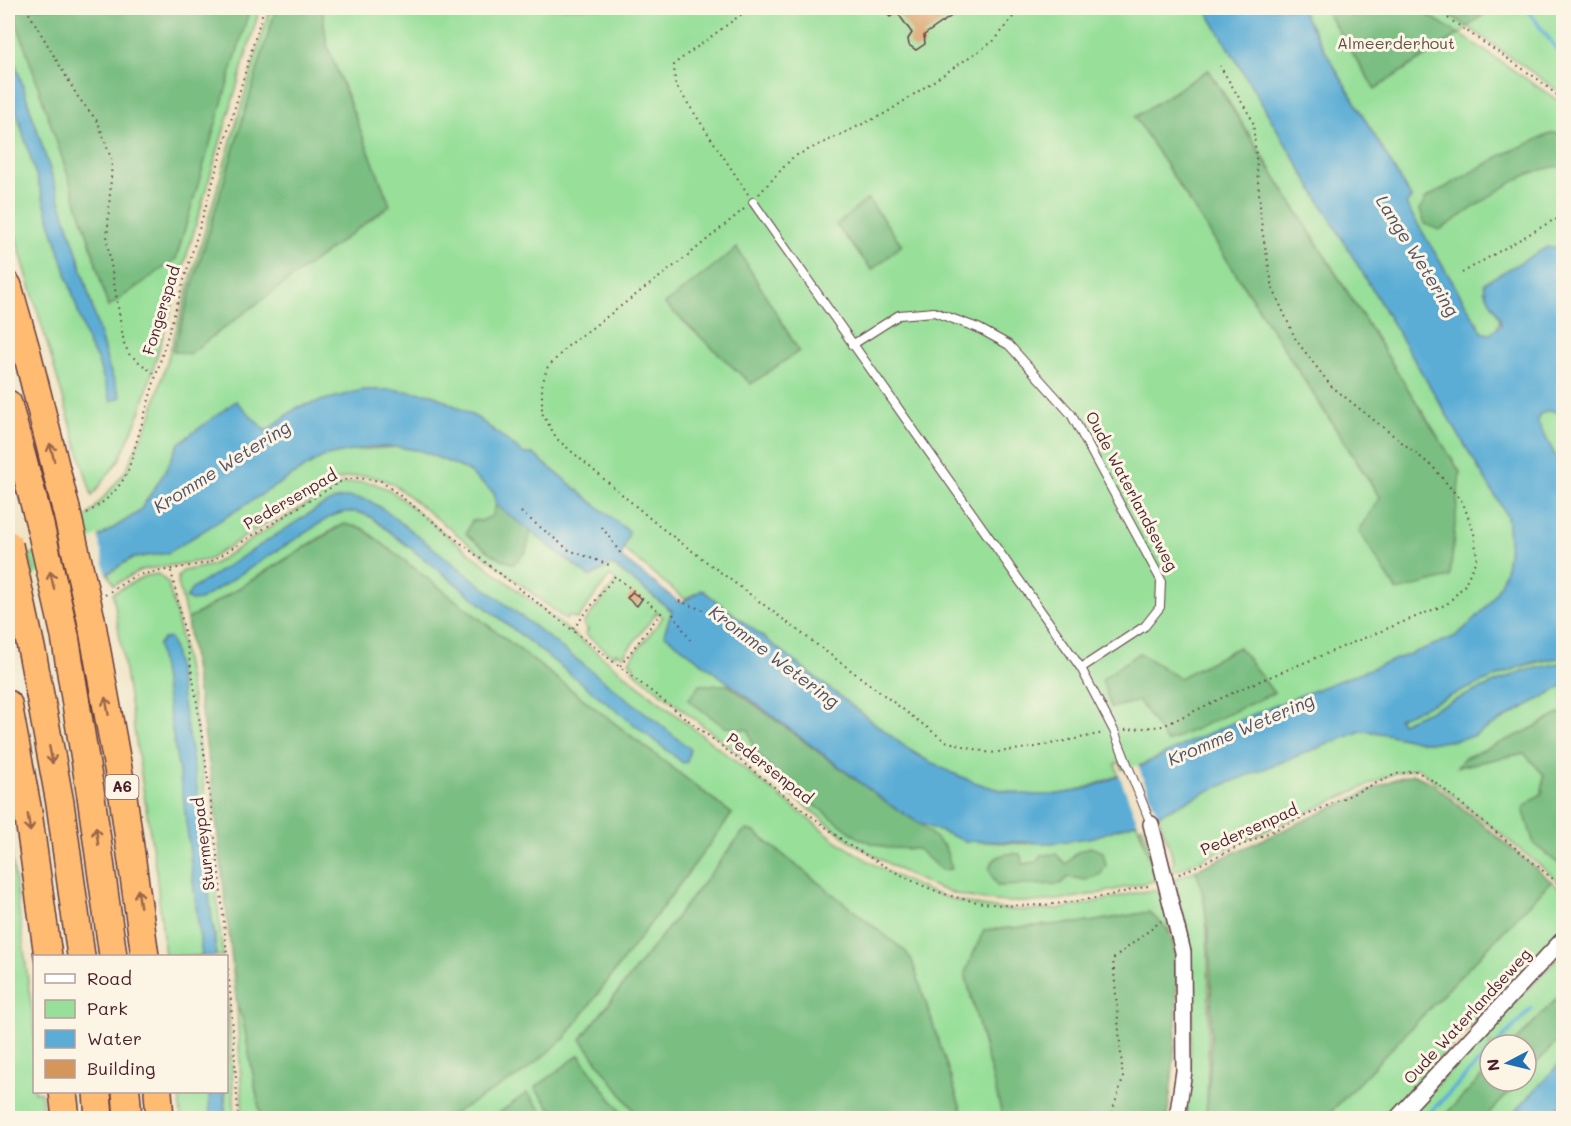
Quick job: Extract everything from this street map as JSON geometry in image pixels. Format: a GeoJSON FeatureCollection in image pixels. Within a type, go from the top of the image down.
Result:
{"type":"FeatureCollection","features":[{"type":"Feature","properties":{"kind":"highway","name":"A6"},"geometry":{"type":"LineString","coordinates":[[8,286],[73,514],[94,610],[146,955]]}},
{"type":"Feature","properties":{"kind":"highway","name":"A6"},"geometry":{"type":"LineString","coordinates":[[8,404],[40,525],[65,636],[91,796],[113,955]]}},
{"type":"Feature","properties":{"kind":"highway"},"geometry":{"type":"LineString","coordinates":[[8,543],[33,657],[60,803],[81,955]]}},
{"type":"Feature","properties":{"kind":"highway"},"geometry":{"type":"LineString","coordinates":[[8,704],[28,812],[48,955]]}},
{"type":"Feature","properties":{"kind":"highway"},"geometry":{"type":"LineString","coordinates":[[63,1093],[66,1119]]}},
{"type":"Feature","properties":{"kind":"highway"},"geometry":{"type":"LineString","coordinates":[[97,1093],[99,1119]]}},
{"type":"Feature","properties":{"kind":"highway"},"geometry":{"type":"LineString","coordinates":[[126,1093],[128,1119]]}},
{"type":"Feature","properties":{"kind":"highway"},"geometry":{"type":"LineString","coordinates":[[158,1093],[160,1119]]}},
{"type":"Feature","properties":{"kind":"street"},"geometry":{"type":"LineString","coordinates":[[1151,824],[1183,952],[1184,1071],[1177,1119]]}},
{"type":"Feature","properties":{"kind":"street","name":"Oude Waterlandseweg"},"geometry":{"type":"LineString","coordinates":[[1397,1119],[1563,938]]}},
{"type":"Feature","properties":{"kind":"lane"},"geometry":{"type":"LineString","coordinates":[[753,202],[1080,668],[1114,731],[1151,824]]}},
{"type":"Feature","properties":{"kind":"lane","name":"Oude Waterlandseweg"},"geometry":{"type":"LineString","coordinates":[[852,345],[899,315],[934,312],[978,328],[1009,345],[1071,414],[1161,580],[1160,607],[1145,626],[1080,668]]}},
{"type":"Feature","properties":{"kind":"path"},"geometry":{"type":"LineString","coordinates":[[26,8],[78,98],[98,122],[102,132],[112,161],[107,241],[124,343],[129,354],[154,374]]}},
{"type":"Feature","properties":{"kind":"path","name":"Fongerspad"},"geometry":{"type":"LineString","coordinates":[[73,514],[110,498],[120,487],[128,471],[154,374],[264,8]]}},
{"type":"Feature","properties":{"kind":"path"},"geometry":{"type":"LineString","coordinates":[[750,8],[674,64],[675,84],[753,202]]}},
{"type":"Feature","properties":{"kind":"path"},"geometry":{"type":"LineString","coordinates":[[1020,8],[995,40],[886,113],[793,157],[753,202],[686,257],[568,346],[547,368],[542,386],[542,413],[557,439],[659,526],[945,741],[990,753],[1036,747],[1114,731],[1163,726],[1245,687],[1447,604],[1464,586],[1477,558],[1474,533],[1464,503],[1433,467],[1331,386],[1296,340],[1273,289],[1262,230],[1253,121],[1220,66]]}},
{"type":"Feature","properties":{"kind":"path"},"geometry":{"type":"LineString","coordinates":[[1433,8],[1539,80],[1563,101]]}},
{"type":"Feature","properties":{"kind":"path"},"geometry":{"type":"LineString","coordinates":[[1462,273],[1555,219],[1563,224]]}},
{"type":"Feature","properties":{"kind":"path","name":"Pedersenpad"},"geometry":{"type":"LineString","coordinates":[[94,610],[136,575],[208,563],[343,480],[371,479],[391,487],[850,846],[930,889],[988,905],[1025,907],[1056,905],[1092,898],[1166,880],[1396,774],[1416,771],[1435,782],[1563,888]]}},
{"type":"Feature","properties":{"kind":"path"},"geometry":{"type":"LineString","coordinates":[[521,512],[569,550],[612,566]]}},
{"type":"Feature","properties":{"kind":"path"},"geometry":{"type":"LineString","coordinates":[[602,527],[621,554]]}},
{"type":"Feature","properties":{"kind":"path","name":"Sturmeypad"},"geometry":{"type":"LineString","coordinates":[[170,570],[191,664],[210,800],[228,955]]}},
{"type":"Feature","properties":{"kind":"path"},"geometry":{"type":"LineString","coordinates":[[573,629],[615,576],[661,613],[620,666]]}},
{"type":"Feature","properties":{"kind":"path"},"geometry":{"type":"LineString","coordinates":[[679,602],[719,616],[769,654]]}},
{"type":"Feature","properties":{"kind":"path"},"geometry":{"type":"LineString","coordinates":[[672,614],[690,640]]}},
{"type":"Feature","properties":{"kind":"path"},"geometry":{"type":"LineString","coordinates":[[1110,1119],[1123,1079],[1113,959],[1174,910]]}},
{"type":"Feature","properties":{"kind":"path","name":"Sturmeypad"},"geometry":{"type":"LineString","coordinates":[[228,959],[238,1119]]}},
{"type":"Feature","properties":{"kind":"path"},"geometry":{"type":"LineString","coordinates":[[1557,1119],[1563,1111]]}},
{"type":"Feature","properties":{"kind":"green space"},"geometry":{"type":"Polygon","coordinates":[[[8,8],[12,8],[19,24],[90,242],[108,307],[250,8],[260,8],[140,413],[119,460],[92,496],[8,211],[8,84],[88,344],[97,359],[111,401],[121,397],[109,368],[78,256],[8,41],[8,8]]]}},
{"type":"Feature","properties":{"kind":"green space"},"geometry":{"type":"Polygon","coordinates":[[[12,8],[250,8],[176,259],[108,307],[90,242],[12,8]]]}},
{"type":"Feature","properties":{"kind":"green space"},"geometry":{"type":"Polygon","coordinates":[[[270,8],[276,8],[173,351],[327,45],[322,8],[1205,8],[1507,516],[1508,554],[1500,585],[1492,599],[1482,612],[1454,637],[1193,741],[1124,773],[1151,849],[1158,880],[1079,897],[999,902],[946,891],[898,869],[853,843],[632,670],[634,667],[629,661],[663,617],[657,612],[623,656],[616,653],[613,656],[585,634],[588,630],[583,624],[616,581],[610,576],[577,619],[569,616],[566,620],[385,480],[361,476],[329,483],[208,560],[141,570],[114,585],[108,574],[132,558],[168,553],[322,457],[344,451],[398,447],[422,451],[465,469],[494,493],[496,505],[590,577],[611,565],[614,566],[672,611],[664,634],[890,805],[965,841],[1027,844],[1137,823],[1153,868],[1120,762],[1115,764],[1119,775],[1077,791],[1041,795],[1021,794],[981,785],[926,760],[908,749],[702,590],[685,599],[623,549],[629,532],[533,454],[524,454],[479,419],[432,394],[395,390],[363,390],[298,407],[266,431],[179,443],[165,472],[139,512],[36,577],[8,590],[34,570],[29,556],[89,515],[125,472],[151,416],[270,8]],[[1209,70],[1135,117],[1380,498],[1460,472],[1209,70]],[[1239,647],[1139,700],[1167,742],[1239,647]]]}},
{"type":"Feature","properties":{"kind":"green space"},"geometry":{"type":"Polygon","coordinates":[[[276,8],[322,8],[327,45],[390,205],[189,354],[173,351],[276,8]]]}},
{"type":"Feature","properties":{"kind":"green space"},"geometry":{"type":"Polygon","coordinates":[[[1300,8],[1324,8],[1375,89],[1330,8],[1563,8],[1563,94],[1468,27],[1460,34],[1563,104],[1563,254],[1559,247],[1484,290],[1500,318],[1497,330],[1490,334],[1483,333],[1406,204],[1411,198],[1300,8]]]}},
{"type":"Feature","properties":{"kind":"green space","name":"Almeerderhout"},"geometry":{"type":"Polygon","coordinates":[[[1324,8],[1417,8],[1459,34],[1375,89],[1324,8]]]}},
{"type":"Feature","properties":{"kind":"green space"},"geometry":{"type":"Polygon","coordinates":[[[1439,8],[1491,8],[1468,27],[1439,8]]]}},
{"type":"Feature","properties":{"kind":"green space"},"geometry":{"type":"Polygon","coordinates":[[[1208,70],[1460,472],[1450,577],[1397,591],[1359,531],[1380,497],[1135,117],[1208,70]]]}},
{"type":"Feature","properties":{"kind":"green space"},"geometry":{"type":"Polygon","coordinates":[[[1552,133],[1563,134],[1563,166],[1546,168],[1514,181],[1439,230],[1425,224],[1420,210],[1426,198],[1502,155],[1552,133]]]}},
{"type":"Feature","properties":{"kind":"green space"},"geometry":{"type":"Polygon","coordinates":[[[868,199],[902,245],[872,270],[836,225],[868,199]]]}},
{"type":"Feature","properties":{"kind":"green space"},"geometry":{"type":"Polygon","coordinates":[[[737,248],[799,351],[751,384],[665,304],[737,248]]]}},
{"type":"Feature","properties":{"kind":"green space"},"geometry":{"type":"Polygon","coordinates":[[[1549,410],[1557,412],[1563,424],[1563,470],[1537,421],[1540,414],[1549,410]]]}},
{"type":"Feature","properties":{"kind":"green space"},"geometry":{"type":"Polygon","coordinates":[[[373,483],[390,490],[834,839],[886,871],[912,884],[967,903],[1026,911],[1082,905],[1156,890],[1164,897],[1170,934],[1149,912],[1090,922],[984,930],[965,973],[1003,1118],[964,1118],[912,961],[906,952],[754,832],[743,832],[581,1039],[639,1118],[625,1118],[579,1055],[535,1088],[558,1118],[548,1118],[527,1093],[492,1118],[446,1118],[565,1038],[732,814],[362,528],[337,527],[187,620],[178,582],[178,576],[183,571],[212,565],[328,490],[342,484],[373,483]],[[350,497],[330,517],[350,512],[371,517],[683,763],[687,762],[661,725],[383,509],[368,500],[350,497]]]}},
{"type":"Feature","properties":{"kind":"green space"},"geometry":{"type":"Polygon","coordinates":[[[496,505],[531,531],[526,552],[513,564],[492,554],[466,534],[472,520],[481,521],[492,516],[496,505]]]}},
{"type":"Feature","properties":{"kind":"green space"},"geometry":{"type":"Polygon","coordinates":[[[344,524],[362,528],[732,814],[565,1038],[523,1073],[446,1118],[261,1118],[243,1020],[237,1005],[212,784],[187,620],[344,524]]]}},
{"type":"Feature","properties":{"kind":"green space"},"geometry":{"type":"Polygon","coordinates":[[[158,574],[168,583],[177,617],[193,703],[212,847],[223,955],[216,955],[215,934],[184,803],[202,955],[165,955],[156,871],[113,593],[145,576],[158,574]]]}},
{"type":"Feature","properties":{"kind":"green space"},"geometry":{"type":"Polygon","coordinates":[[[1239,647],[1274,693],[1167,742],[1139,701],[1111,708],[1102,679],[1139,653],[1179,678],[1239,647]]]}},
{"type":"Feature","properties":{"kind":"green space"},"geometry":{"type":"Polygon","coordinates":[[[1561,657],[1562,663],[1523,671],[1401,723],[1397,718],[1519,667],[1561,657]]]}},
{"type":"Feature","properties":{"kind":"green space"},"geometry":{"type":"Polygon","coordinates":[[[700,685],[728,685],[890,805],[919,823],[945,847],[952,869],[941,870],[918,849],[887,848],[860,839],[781,780],[753,749],[749,730],[725,727],[688,700],[700,685]]]}},
{"type":"Feature","properties":{"kind":"green space"},"geometry":{"type":"Polygon","coordinates":[[[1563,686],[1563,712],[1458,767],[1524,753],[1544,775],[1542,793],[1559,864],[1563,859],[1563,884],[1418,768],[1395,773],[1171,873],[1174,860],[1158,815],[1208,791],[1361,731],[1423,742],[1473,736],[1563,686]]]}},
{"type":"Feature","properties":{"kind":"green space"},"geometry":{"type":"Polygon","coordinates":[[[1563,712],[1564,859],[1559,864],[1534,844],[1523,808],[1542,793],[1544,775],[1524,753],[1457,767],[1464,758],[1525,732],[1563,712]]]}},
{"type":"Feature","properties":{"kind":"green space"},"geometry":{"type":"Polygon","coordinates":[[[1413,774],[1432,783],[1551,881],[1325,1118],[1205,1118],[1210,1063],[1210,956],[1207,923],[1196,870],[1395,779],[1413,774]]]}},
{"type":"Feature","properties":{"kind":"green space"},"geometry":{"type":"Polygon","coordinates":[[[8,827],[33,1019],[33,1093],[41,1093],[44,1118],[8,1118],[8,827]]]}},
{"type":"Feature","properties":{"kind":"green space"},"geometry":{"type":"Polygon","coordinates":[[[747,830],[754,832],[906,952],[912,961],[964,1118],[639,1118],[581,1039],[743,832],[747,830]]]}},
{"type":"Feature","properties":{"kind":"green space"},"geometry":{"type":"Polygon","coordinates":[[[1090,847],[1103,852],[1106,865],[1101,874],[1086,880],[1069,877],[1060,884],[997,886],[989,869],[994,860],[1010,854],[1020,854],[1023,864],[1037,862],[1041,855],[1056,854],[1066,864],[1076,853],[1090,847]]]}},
{"type":"Feature","properties":{"kind":"green space"},"geometry":{"type":"Polygon","coordinates":[[[1196,870],[1204,903],[1209,979],[1207,1105],[1205,1118],[1186,1118],[1193,1005],[1189,952],[1174,879],[1196,870]]]}},
{"type":"Feature","properties":{"kind":"green space"},"geometry":{"type":"Polygon","coordinates":[[[1551,881],[1563,892],[1563,927],[1384,1118],[1325,1118],[1551,881]]]}},
{"type":"Feature","properties":{"kind":"green space"},"geometry":{"type":"Polygon","coordinates":[[[1149,912],[1171,936],[1177,975],[1176,1026],[1167,1118],[1003,1118],[965,973],[984,930],[1090,922],[1149,912]]]}},
{"type":"Feature","properties":{"kind":"green space"},"geometry":{"type":"Polygon","coordinates":[[[1563,952],[1563,992],[1524,1033],[1486,1033],[1563,952]]]}},
{"type":"Feature","properties":{"kind":"green space"},"geometry":{"type":"Polygon","coordinates":[[[1563,992],[1563,1035],[1538,1061],[1538,1033],[1524,1033],[1563,992]]]}},
{"type":"Feature","properties":{"kind":"green space"},"geometry":{"type":"Polygon","coordinates":[[[237,1006],[243,1020],[261,1118],[243,1118],[237,1006]]]}},
{"type":"Feature","properties":{"kind":"green space"},"geometry":{"type":"Polygon","coordinates":[[[228,1009],[235,1118],[225,1118],[225,1093],[228,1093],[228,1009]]]}},
{"type":"Feature","properties":{"kind":"green space"},"geometry":{"type":"Polygon","coordinates":[[[1563,1035],[1563,1060],[1538,1088],[1538,1061],[1563,1035]]]}},
{"type":"Feature","properties":{"kind":"green space"},"geometry":{"type":"Polygon","coordinates":[[[1478,1041],[1478,1080],[1442,1118],[1405,1118],[1478,1041]]]}},
{"type":"Feature","properties":{"kind":"green space"},"geometry":{"type":"Polygon","coordinates":[[[579,1055],[625,1118],[558,1118],[535,1088],[579,1055]]]}},
{"type":"Feature","properties":{"kind":"green space"},"geometry":{"type":"Polygon","coordinates":[[[1478,1080],[1478,1093],[1509,1093],[1485,1118],[1442,1118],[1478,1080]]]}},
{"type":"Feature","properties":{"kind":"green space"},"geometry":{"type":"Polygon","coordinates":[[[179,1093],[209,1093],[210,1118],[181,1118],[179,1093]]]}},
{"type":"Feature","properties":{"kind":"green space"},"geometry":{"type":"Polygon","coordinates":[[[527,1093],[548,1118],[492,1118],[527,1093]]]}},
{"type":"Feature","properties":{"kind":"green space"},"geometry":{"type":"Polygon","coordinates":[[[1509,1093],[1533,1093],[1509,1118],[1485,1118],[1509,1093]]]}},
{"type":"Feature","properties":{"kind":"water"},"geometry":{"type":"Polygon","coordinates":[[[1205,8],[1300,8],[1411,198],[1406,204],[1483,333],[1490,334],[1501,325],[1484,283],[1547,247],[1559,247],[1563,254],[1563,424],[1557,412],[1549,410],[1540,414],[1537,421],[1563,470],[1563,686],[1473,736],[1423,742],[1361,731],[1208,791],[1158,815],[1094,837],[1053,843],[965,841],[919,823],[890,805],[664,634],[672,611],[614,566],[611,565],[590,577],[496,505],[494,493],[465,469],[422,451],[398,447],[371,447],[322,457],[168,553],[132,558],[8,636],[36,577],[139,512],[165,472],[179,443],[236,401],[266,431],[298,407],[363,390],[395,390],[432,394],[479,419],[524,454],[533,454],[629,532],[621,557],[676,600],[681,603],[702,590],[908,749],[939,767],[987,787],[1022,794],[1059,794],[1118,777],[1257,713],[1454,637],[1482,612],[1500,585],[1508,554],[1507,516],[1205,8]],[[1561,658],[1541,660],[1519,667],[1398,718],[1401,723],[1523,671],[1561,663],[1561,658]]]}},
{"type":"Feature","properties":{"kind":"water"},"geometry":{"type":"Polygon","coordinates":[[[8,41],[78,256],[109,368],[121,397],[111,401],[97,359],[88,344],[8,84],[8,41]]]}},
{"type":"Feature","properties":{"kind":"water"},"geometry":{"type":"Polygon","coordinates":[[[350,497],[368,500],[383,509],[661,725],[690,749],[687,762],[683,763],[366,515],[350,512],[330,517],[200,600],[191,601],[186,598],[192,589],[321,506],[336,499],[350,497]]]}},
{"type":"Feature","properties":{"kind":"water"},"geometry":{"type":"Polygon","coordinates":[[[170,638],[174,650],[198,793],[216,955],[202,955],[184,803],[158,645],[163,639],[170,638]]]}},
{"type":"Feature","properties":{"kind":"water"},"geometry":{"type":"Polygon","coordinates":[[[1563,1060],[1563,1102],[1548,1118],[1509,1118],[1532,1093],[1538,1093],[1538,1087],[1563,1060]]]}},
{"type":"Feature","properties":{"kind":"water"},"geometry":{"type":"Polygon","coordinates":[[[209,1093],[224,1093],[225,1118],[210,1118],[209,1093]]]}},
{"type":"Feature","properties":{"kind":"pier"},"geometry":{"type":"Polygon","coordinates":[[[98,535],[107,578],[8,639],[8,593],[98,535]]]}},
{"type":"Feature","properties":{"kind":"pier"},"geometry":{"type":"Polygon","coordinates":[[[1138,765],[1159,818],[1139,826],[1118,772],[1138,765]]]}},
{"type":"Feature","properties":{"kind":"building"},"geometry":{"type":"Polygon","coordinates":[[[883,8],[919,8],[922,11],[927,8],[963,8],[924,35],[925,44],[916,50],[909,45],[908,39],[912,33],[897,12],[890,17],[883,8]]]}},
{"type":"Feature","properties":{"kind":"building"},"geometry":{"type":"Polygon","coordinates":[[[632,592],[642,599],[637,606],[627,598],[632,592]]]}},
{"type":"Feature","properties":{"kind":"waterway"},"geometry":{"type":"LineString","coordinates":[[1526,8],[1564,59]]}},
{"type":"Feature","properties":{"kind":"waterway"},"geometry":{"type":"LineString","coordinates":[[1508,1033],[1531,1009]]}},
{"type":"Feature","properties":{"kind":"waterway"},"geometry":{"type":"LineString","coordinates":[[1425,1118],[1478,1063]]}},
{"type":"Feature","properties":{"kind":"water label","name":"Lange Wetering"},"geometry":{"type":"Point","coordinates":[1417,256]}},
{"type":"Feature","properties":{"kind":"water label","name":"Kromme Wetering"},"geometry":{"type":"Point","coordinates":[222,467]}},
{"type":"Feature","properties":{"kind":"water label","name":"Kromme Wetering"},"geometry":{"type":"Point","coordinates":[774,657]}},
{"type":"Feature","properties":{"kind":"water label","name":"Kromme Wetering"},"geometry":{"type":"Point","coordinates":[1241,730]}}]}
